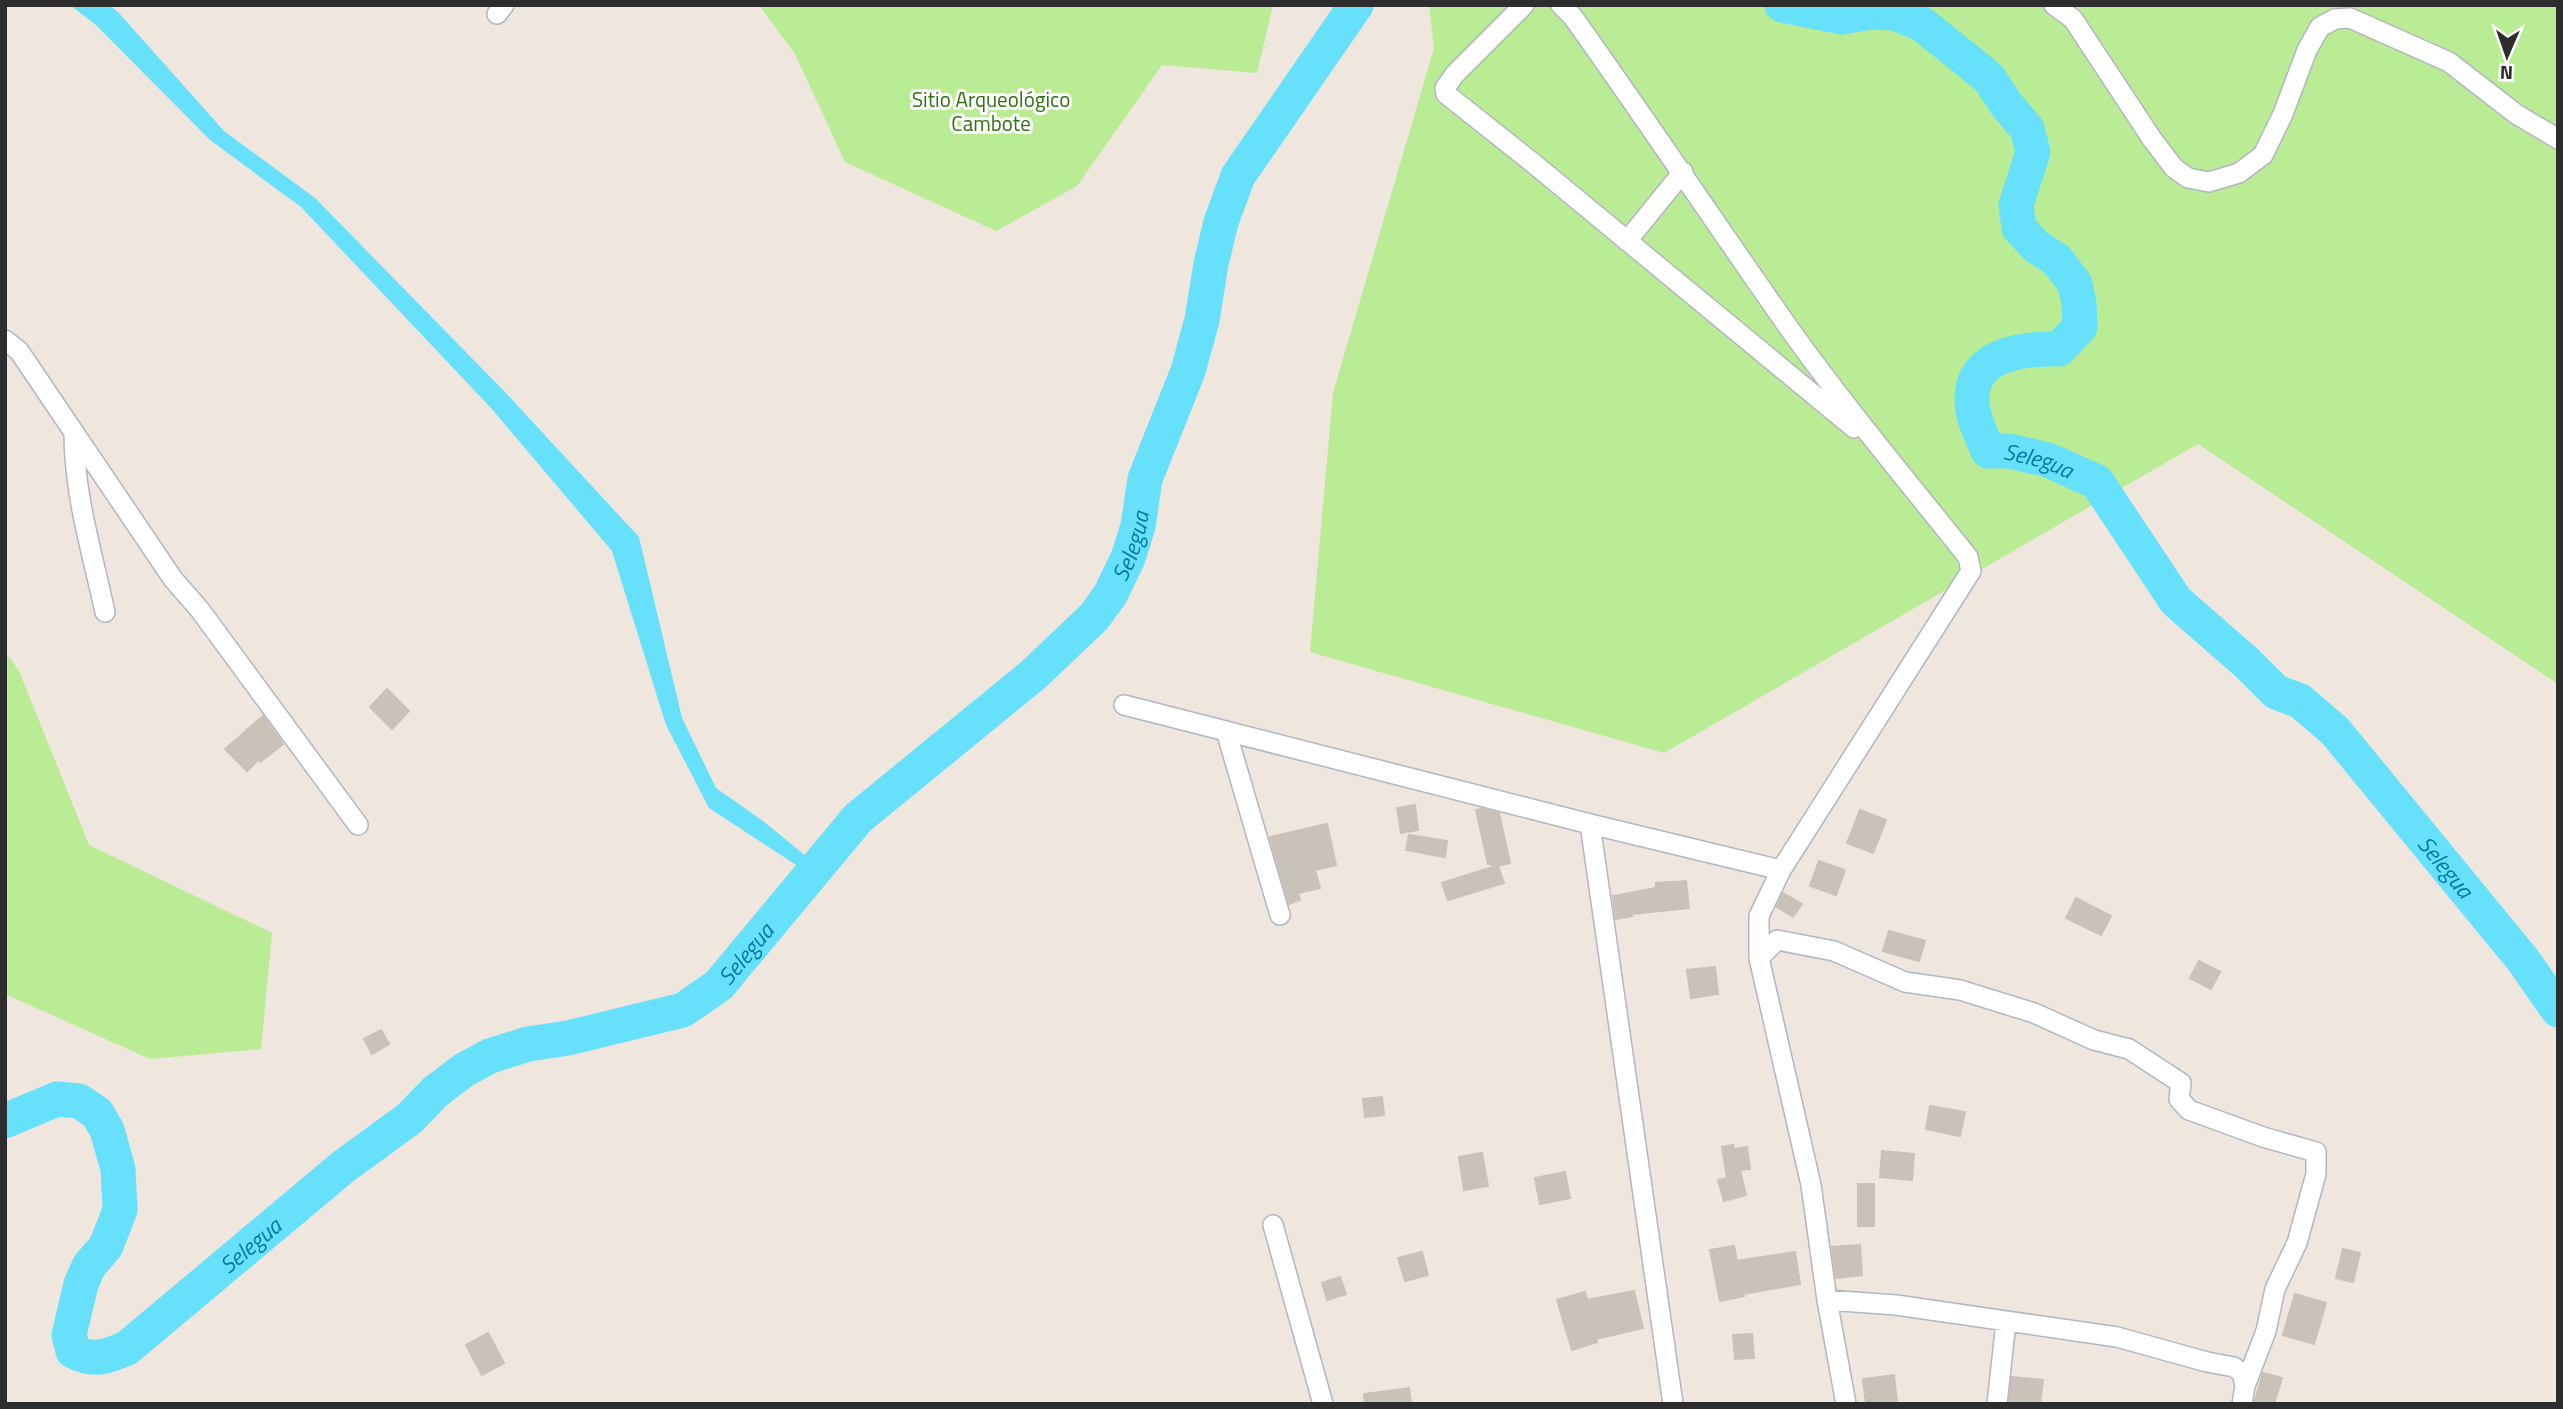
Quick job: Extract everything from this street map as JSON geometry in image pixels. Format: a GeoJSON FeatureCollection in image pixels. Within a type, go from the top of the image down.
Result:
{"type":"FeatureCollection","features":[{"type":"Feature","properties":{"kind":"street"},"geometry":{"type":"LineString","coordinates":[[1524,5],[1455,74],[1445,88],[1446,94],[1879,449]]}},
{"type":"Feature","properties":{"kind":"street"},"geometry":{"type":"LineString","coordinates":[[1562,5],[1683,172],[1792,332],[1879,449],[1968,557],[1971,571],[1781,870],[1759,916],[1759,958],[1811,1185],[1827,1300],[1846,1404]]}},
{"type":"Feature","properties":{"kind":"street"},"geometry":{"type":"LineString","coordinates":[[2054,5],[2073,19],[2152,139],[2174,168],[2188,178],[2209,182],[2239,173],[2263,155],[2283,114],[2307,50],[2320,27],[2335,19],[2350,18],[2449,62],[2516,114],[2558,139]]}},
{"type":"Feature","properties":{"kind":"street"},"geometry":{"type":"LineString","coordinates":[[1627,241],[1683,172]]}},
{"type":"Feature","properties":{"kind":"street"},"geometry":{"type":"LineString","coordinates":[[5,340],[19,351],[173,579],[200,610],[358,825]]}},
{"type":"Feature","properties":{"kind":"street"},"geometry":{"type":"LineString","coordinates":[[74,433],[78,496],[105,612]]}},
{"type":"Feature","properties":{"kind":"street"},"geometry":{"type":"LineString","coordinates":[[1124,705],[1781,870]]}},
{"type":"Feature","properties":{"kind":"street"},"geometry":{"type":"LineString","coordinates":[[1226,731],[1280,915]]}},
{"type":"Feature","properties":{"kind":"street"},"geometry":{"type":"LineString","coordinates":[[1590,824],[1673,1404]]}},
{"type":"Feature","properties":{"kind":"street"},"geometry":{"type":"LineString","coordinates":[[1759,958],[1777,940],[1800,944],[1834,951],[1905,982],[1960,990],[2034,1013],[2094,1040],[2129,1049],[2181,1083],[2179,1099],[2189,1110],[2263,1137],[2316,1152],[2316,1174],[2297,1243],[2275,1289],[2266,1331],[2244,1395]]}},
{"type":"Feature","properties":{"kind":"street"},"geometry":{"type":"LineString","coordinates":[[1273,1225],[1323,1404]]}},
{"type":"Feature","properties":{"kind":"street"},"geometry":{"type":"LineString","coordinates":[[1827,1300],[1896,1305],[2117,1337],[2234,1367],[2242,1373],[2244,1395]]}},
{"type":"Feature","properties":{"kind":"street"},"geometry":{"type":"LineString","coordinates":[[1997,1404],[2006,1322]]}},
{"type":"Feature","properties":{"kind":"green space","name":"Sitio Arqueológico Cambote"},"geometry":{"type":"Polygon","coordinates":[[[759,5],[1273,5],[1257,73],[1162,65],[1077,186],[996,231],[845,162],[795,54],[759,5]]]}},
{"type":"Feature","properties":{"kind":"green space"},"geometry":{"type":"Polygon","coordinates":[[[1429,5],[2558,5],[2558,684],[2198,444],[1664,753],[1310,652],[1333,393],[1434,48],[1429,5]]]}},
{"type":"Feature","properties":{"kind":"green space"},"geometry":{"type":"Polygon","coordinates":[[[5,651],[19,671],[89,845],[272,933],[261,1049],[150,1059],[5,994],[5,651]]]}},
{"type":"Feature","properties":{"kind":"water"},"geometry":{"type":"Polygon","coordinates":[[[70,5],[109,5],[118,12],[224,131],[315,198],[504,391],[639,537],[682,718],[716,788],[763,821],[817,865],[810,874],[709,808],[666,725],[612,551],[491,408],[301,207],[210,140],[96,25],[70,5]]]}},
{"type":"Feature","properties":{"kind":"building"},"geometry":{"type":"Polygon","coordinates":[[[387,689],[409,711],[392,729],[370,707],[387,689]]]}},
{"type":"Feature","properties":{"kind":"building"},"geometry":{"type":"Polygon","coordinates":[[[263,716],[283,744],[260,762],[258,760],[247,771],[225,749],[263,716]]]}},
{"type":"Feature","properties":{"kind":"building"},"geometry":{"type":"Polygon","coordinates":[[[1415,805],[1418,830],[1401,833],[1397,808],[1415,805]]]}},
{"type":"Feature","properties":{"kind":"building"},"geometry":{"type":"Polygon","coordinates":[[[1476,810],[1499,813],[1510,863],[1498,866],[1504,883],[1448,900],[1442,883],[1496,866],[1488,864],[1476,810]]]}},
{"type":"Feature","properties":{"kind":"building"},"geometry":{"type":"Polygon","coordinates":[[[1860,810],[1886,820],[1873,853],[1847,843],[1860,810]]]}},
{"type":"Feature","properties":{"kind":"building"},"geometry":{"type":"Polygon","coordinates":[[[1327,824],[1336,865],[1315,870],[1320,888],[1298,893],[1300,900],[1289,904],[1270,837],[1327,824]]]}},
{"type":"Feature","properties":{"kind":"building"},"geometry":{"type":"Polygon","coordinates":[[[1409,835],[1447,841],[1445,857],[1406,850],[1409,835]]]}},
{"type":"Feature","properties":{"kind":"building"},"geometry":{"type":"Polygon","coordinates":[[[1819,861],[1845,870],[1836,895],[1810,886],[1819,861]]]}},
{"type":"Feature","properties":{"kind":"building"},"geometry":{"type":"Polygon","coordinates":[[[1686,881],[1689,908],[1631,914],[1632,916],[1616,919],[1613,896],[1656,888],[1656,883],[1686,881]]]}},
{"type":"Feature","properties":{"kind":"building"},"geometry":{"type":"Polygon","coordinates":[[[1783,893],[1802,904],[1793,917],[1777,907],[1783,893]]]}},
{"type":"Feature","properties":{"kind":"building"},"geometry":{"type":"Polygon","coordinates":[[[2076,898],[2111,916],[2101,935],[2066,918],[2076,898]]]}},
{"type":"Feature","properties":{"kind":"building"},"geometry":{"type":"Polygon","coordinates":[[[1889,931],[1925,941],[1919,961],[1883,951],[1889,931]]]}},
{"type":"Feature","properties":{"kind":"building"},"geometry":{"type":"Polygon","coordinates":[[[2199,961],[2220,972],[2211,989],[2190,978],[2199,961]]]}},
{"type":"Feature","properties":{"kind":"building"},"geometry":{"type":"Polygon","coordinates":[[[1715,967],[1718,994],[1691,998],[1687,970],[1715,967]]]}},
{"type":"Feature","properties":{"kind":"building"},"geometry":{"type":"Polygon","coordinates":[[[381,1030],[389,1044],[372,1054],[364,1039],[381,1030]]]}},
{"type":"Feature","properties":{"kind":"building"},"geometry":{"type":"Polygon","coordinates":[[[1382,1097],[1384,1115],[1365,1117],[1363,1099],[1382,1097]]]}},
{"type":"Feature","properties":{"kind":"building"},"geometry":{"type":"Polygon","coordinates":[[[1930,1106],[1965,1112],[1960,1136],[1926,1129],[1930,1106]]]}},
{"type":"Feature","properties":{"kind":"building"},"geometry":{"type":"Polygon","coordinates":[[[1733,1145],[1734,1149],[1747,1147],[1750,1169],[1740,1170],[1746,1195],[1724,1201],[1718,1180],[1727,1178],[1722,1147],[1733,1145]]]}},
{"type":"Feature","properties":{"kind":"building"},"geometry":{"type":"Polygon","coordinates":[[[1882,1151],[1914,1154],[1912,1180],[1880,1177],[1882,1151]]]}},
{"type":"Feature","properties":{"kind":"building"},"geometry":{"type":"Polygon","coordinates":[[[1482,1153],[1488,1186],[1464,1190],[1459,1157],[1482,1153]]]}},
{"type":"Feature","properties":{"kind":"building"},"geometry":{"type":"Polygon","coordinates":[[[1565,1172],[1570,1198],[1540,1204],[1535,1178],[1565,1172]]]}},
{"type":"Feature","properties":{"kind":"building"},"geometry":{"type":"Polygon","coordinates":[[[1858,1184],[1874,1184],[1874,1226],[1858,1226],[1858,1184]]]}},
{"type":"Feature","properties":{"kind":"building"},"geometry":{"type":"Polygon","coordinates":[[[1860,1245],[1862,1275],[1836,1278],[1832,1247],[1860,1245]]]}},
{"type":"Feature","properties":{"kind":"building"},"geometry":{"type":"Polygon","coordinates":[[[1734,1246],[1737,1261],[1795,1252],[1800,1284],[1720,1301],[1710,1250],[1734,1246]]]}},
{"type":"Feature","properties":{"kind":"building"},"geometry":{"type":"Polygon","coordinates":[[[2343,1249],[2360,1253],[2353,1282],[2336,1278],[2343,1249]]]}},
{"type":"Feature","properties":{"kind":"building"},"geometry":{"type":"Polygon","coordinates":[[[1422,1252],[1428,1275],[1405,1281],[1398,1258],[1422,1252]]]}},
{"type":"Feature","properties":{"kind":"building"},"geometry":{"type":"Polygon","coordinates":[[[1340,1277],[1346,1294],[1327,1300],[1322,1283],[1340,1277]]]}},
{"type":"Feature","properties":{"kind":"building"},"geometry":{"type":"Polygon","coordinates":[[[1634,1291],[1643,1328],[1596,1339],[1597,1342],[1572,1350],[1557,1300],[1585,1292],[1587,1300],[1634,1291]]]}},
{"type":"Feature","properties":{"kind":"building"},"geometry":{"type":"Polygon","coordinates":[[[2295,1294],[2326,1303],[2314,1344],[2283,1335],[2295,1294]]]}},
{"type":"Feature","properties":{"kind":"building"},"geometry":{"type":"Polygon","coordinates":[[[488,1333],[504,1363],[482,1375],[466,1345],[488,1333]]]}},
{"type":"Feature","properties":{"kind":"building"},"geometry":{"type":"Polygon","coordinates":[[[1752,1334],[1754,1358],[1735,1359],[1733,1335],[1752,1334]]]}},
{"type":"Feature","properties":{"kind":"building"},"geometry":{"type":"Polygon","coordinates":[[[2263,1373],[2282,1378],[2274,1404],[2254,1404],[2263,1373]]]}},
{"type":"Feature","properties":{"kind":"building"},"geometry":{"type":"Polygon","coordinates":[[[1894,1375],[1897,1403],[1866,1404],[1863,1379],[1894,1375]]]}},
{"type":"Feature","properties":{"kind":"building"},"geometry":{"type":"Polygon","coordinates":[[[2012,1377],[2043,1380],[2040,1404],[2009,1404],[2012,1377]]]}},
{"type":"Feature","properties":{"kind":"building"},"geometry":{"type":"Polygon","coordinates":[[[1409,1388],[1411,1404],[1365,1404],[1364,1394],[1409,1388]]]}},
{"type":"Feature","properties":{"kind":"waterway","name":"Selegua"},"geometry":{"type":"LineString","coordinates":[[5,1121],[57,1099],[79,1101],[97,1113],[107,1130],[118,1169],[120,1210],[106,1246],[89,1266],[81,1284],[69,1335],[73,1351],[87,1356],[106,1356],[127,1348],[343,1167],[410,1118],[435,1092],[464,1070],[490,1056],[528,1044],[568,1038],[683,1010],[719,985],[858,818],[1033,675],[1094,617],[1110,595],[1128,558],[1138,526],[1145,479],[1188,371],[1202,320],[1221,222],[1238,176],[1356,5]]}},
{"type":"Feature","properties":{"kind":"waterway","name":"Selegua"},"geometry":{"type":"LineString","coordinates":[[1782,5],[1842,17],[1871,12],[1894,13],[1922,24],[1989,78],[2027,129],[2033,152],[2016,205],[2019,228],[2037,247],[2057,260],[2075,284],[2080,327],[2059,349],[2011,354],[1985,367],[1972,392],[1977,426],[1988,451],[2009,451],[2048,460],[2097,482],[2176,601],[2276,692],[2300,701],[2335,731],[2523,960],[2558,1010]]}}]}
